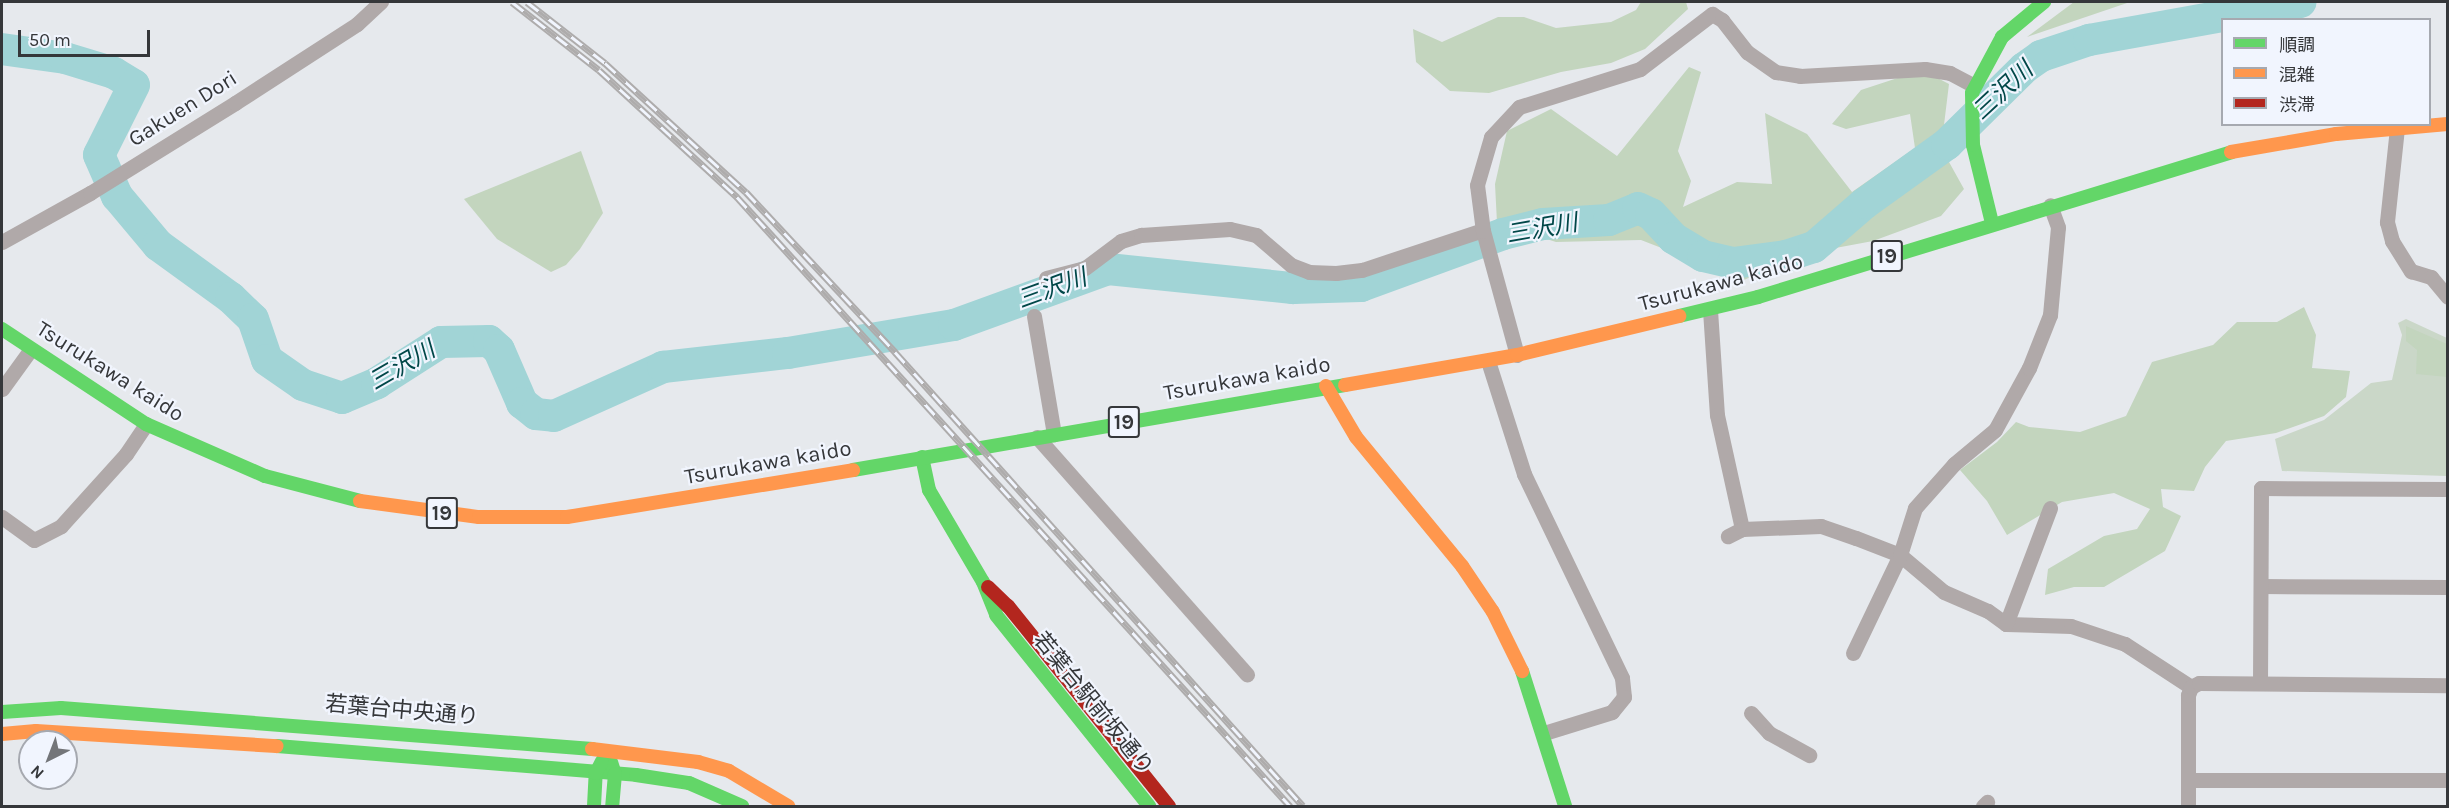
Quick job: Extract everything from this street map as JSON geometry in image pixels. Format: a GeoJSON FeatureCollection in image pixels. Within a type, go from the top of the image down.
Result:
{"type":"FeatureCollection","features":[{"type":"Feature","properties":{"kind":"main road"},"geometry":{"type":"LineString","coordinates":[[1992,223],[1973,145],[1973,90],[2002,37],[2044,2]]}},
{"type":"Feature","properties":{"kind":"main road","name":"Tsurukawa kaido"},"geometry":{"type":"LineString","coordinates":[[2431,125],[2448,124]]}},
{"type":"Feature","properties":{"kind":"main road","name":"Tsurukawa kaido"},"geometry":{"type":"LineString","coordinates":[[2,329],[146,424],[215,456],[320,493],[394,508],[479,517],[608,513],[1326,386],[1517,355],[1710,310],[2226,153],[2282,141],[2422,126]]}},
{"type":"Feature","properties":{"kind":"main road"},"geometry":{"type":"LineString","coordinates":[[1326,386],[1356,437],[1462,566],[1493,612],[1525,678],[1544,733],[1565,807]]}},
{"type":"Feature","properties":{"kind":"main road"},"geometry":{"type":"LineString","coordinates":[[922,457],[935,502],[983,582]]}},
{"type":"Feature","properties":{"kind":"main road","name":"若葉台駅前坂通り"},"geometry":{"type":"LineString","coordinates":[[983,582],[1005,628],[1149,807]]}},
{"type":"Feature","properties":{"kind":"main road","name":"若葉台駅前坂通り"},"geometry":{"type":"LineString","coordinates":[[983,582],[1008,606],[1035,643],[1169,807]]}},
{"type":"Feature","properties":{"kind":"main road","name":"若葉台中央通り"},"geometry":{"type":"LineString","coordinates":[[2,712],[61,708],[607,750],[698,762],[729,771],[788,807]]}},
{"type":"Feature","properties":{"kind":"main road","name":"若葉台中央通り"},"geometry":{"type":"LineString","coordinates":[[2,734],[36,731],[412,754],[615,774],[689,783],[742,807]]}},
{"type":"Feature","properties":{"kind":"main road"},"geometry":{"type":"LineString","coordinates":[[594,807],[596,773],[607,750]]}},
{"type":"Feature","properties":{"kind":"main road"},"geometry":{"type":"LineString","coordinates":[[607,750],[615,774],[612,807]]}},
{"type":"Feature","properties":{"kind":"street","name":"Gakuen Dori"},"geometry":{"type":"LineString","coordinates":[[2,242],[135,166],[357,24],[381,2]]}},
{"type":"Feature","properties":{"kind":"street"},"geometry":{"type":"LineString","coordinates":[[1517,355],[1483,231],[1477,185],[1491,137],[1519,106],[1640,69],[1712,14],[1722,20],[1748,52],[1776,72],[1800,76],[1925,69],[1950,73],[1973,90]]}},
{"type":"Feature","properties":{"kind":"street"},"geometry":{"type":"LineString","coordinates":[[2397,128],[2387,222],[2392,241],[2411,271],[2431,277],[2448,297]]}},
{"type":"Feature","properties":{"kind":"street"},"geometry":{"type":"LineString","coordinates":[[1853,653],[1900,555],[1915,508],[1954,464],[1995,430],[2029,368],[2050,315],[2058,227],[2050,205]]}},
{"type":"Feature","properties":{"kind":"street"},"geometry":{"type":"LineString","coordinates":[[1046,278],[1084,268],[1121,241],[1141,235],[1230,229],[1256,235],[1291,265],[1309,272],[1336,273],[1362,270],[1483,231]]}},
{"type":"Feature","properties":{"kind":"street"},"geometry":{"type":"LineString","coordinates":[[1710,310],[1717,415],[1735,532],[1821,526],[1900,555],[1944,592],[1988,611],[2006,624],[2071,626],[2126,644],[2191,687]]}},
{"type":"Feature","properties":{"kind":"street"},"geometry":{"type":"LineString","coordinates":[[1034,316],[1054,434]]}},
{"type":"Feature","properties":{"kind":"street"},"geometry":{"type":"LineString","coordinates":[[2,388],[31,349]]}},
{"type":"Feature","properties":{"kind":"street"},"geometry":{"type":"LineString","coordinates":[[1488,361],[1524,474],[1622,678],[1624,697],[1612,712],[1544,733]]}},
{"type":"Feature","properties":{"kind":"street"},"geometry":{"type":"LineString","coordinates":[[2,518],[34,540],[61,526],[126,454],[146,424]]}},
{"type":"Feature","properties":{"kind":"street"},"geometry":{"type":"LineString","coordinates":[[1037,437],[1247,674]]}},
{"type":"Feature","properties":{"kind":"street"},"geometry":{"type":"LineString","coordinates":[[2260,683],[2261,488],[2448,489]]}},
{"type":"Feature","properties":{"kind":"street"},"geometry":{"type":"LineString","coordinates":[[2006,624],[2050,508]]}},
{"type":"Feature","properties":{"kind":"street"},"geometry":{"type":"LineString","coordinates":[[2261,586],[2448,587]]}},
{"type":"Feature","properties":{"kind":"street"},"geometry":{"type":"LineString","coordinates":[[2191,687],[2199,682],[2448,685]]}},
{"type":"Feature","properties":{"kind":"street"},"geometry":{"type":"LineString","coordinates":[[2188,807],[2191,687]]}},
{"type":"Feature","properties":{"kind":"street"},"geometry":{"type":"LineString","coordinates":[[1751,713],[1769,733],[1809,755]]}},
{"type":"Feature","properties":{"kind":"street"},"geometry":{"type":"LineString","coordinates":[[2188,780],[2448,780]]}},
{"type":"Feature","properties":{"kind":"green space"},"geometry":{"type":"Polygon","coordinates":[[[1641,2],[1686,2],[1688,9],[1645,49],[1611,63],[1561,72],[1489,93],[1450,91],[1416,62],[1413,29],[1442,42],[1498,17],[1524,17],[1556,28],[1611,22],[1636,10],[1641,2]]]}},
{"type":"Feature","properties":{"kind":"green space"},"geometry":{"type":"Polygon","coordinates":[[[2074,2],[2130,2],[2027,37],[2074,2]]]}},
{"type":"Feature","properties":{"kind":"green space"},"geometry":{"type":"Polygon","coordinates":[[[1689,67],[1701,72],[1678,151],[1691,181],[1683,207],[1737,182],[1772,184],[1765,113],[1807,134],[1852,192],[1915,148],[1910,114],[1846,129],[1832,124],[1861,90],[1922,70],[1949,84],[1943,133],[1949,162],[1964,189],[1941,216],[1873,241],[1798,255],[1744,280],[1641,240],[1556,242],[1497,223],[1495,184],[1507,131],[1551,109],[1617,156],[1689,67]]]}},
{"type":"Feature","properties":{"kind":"green space"},"geometry":{"type":"Polygon","coordinates":[[[581,151],[603,213],[580,249],[566,265],[551,272],[497,239],[464,199],[581,151]]]}},
{"type":"Feature","properties":{"kind":"green space"},"geometry":{"type":"Polygon","coordinates":[[[2304,307],[2316,335],[2312,368],[2350,371],[2346,397],[2324,416],[2276,433],[2226,441],[2205,467],[2194,491],[2161,489],[2163,507],[2181,516],[2165,551],[2104,587],[2074,587],[2045,595],[2048,569],[2104,536],[2137,529],[2150,509],[2114,493],[2062,502],[2007,535],[1987,501],[1960,470],[1997,442],[2016,422],[2029,427],[2080,432],[2126,416],[2152,362],[2213,345],[2237,322],[2277,322],[2304,307]]]}},
{"type":"Feature","properties":{"kind":"green space"},"geometry":{"type":"Polygon","coordinates":[[[2406,319],[2447,338],[2447,476],[2282,471],[2275,439],[2324,420],[2371,383],[2392,380],[2402,335],[2398,323],[2406,319]]]}},
{"type":"Feature","properties":{"kind":"green space"},"geometry":{"type":"Polygon","coordinates":[[[2406,326],[2447,344],[2447,377],[2416,374],[2417,350],[2406,341],[2406,326]]]}},
{"type":"Feature","properties":{"kind":"waterway","name":"三沢川"},"geometry":{"type":"LineString","coordinates":[[2,49],[65,58],[114,73],[134,85],[99,155],[117,196],[158,245],[231,298],[253,319],[267,360],[303,385],[342,398],[377,383],[441,342],[489,341],[499,350],[522,403],[536,414],[554,416],[663,367],[788,353],[954,325],[1108,269],[1293,288],[1361,286],[1503,234],[1543,224],[1609,220],[1638,208],[1651,214],[1673,238],[1703,256],[1733,263],[1786,256],[1814,247],[1865,203],[1947,144],[2024,68],[2041,56],[2089,40],[2301,2]]}},
{"type":"Feature","properties":{"kind":"railway"},"geometry":{"type":"LineString","coordinates":[[512,2],[599,70],[737,197],[1290,806]]}},
{"type":"Feature","properties":{"kind":"railway"},"geometry":{"type":"LineString","coordinates":[[527,2],[605,63],[746,192],[895,352],[1303,806]]}},
{"type":"Feature","properties":{"kind":"traffic: fast"},"geometry":{"type":"LineString","coordinates":[[1992,223],[1973,145],[1972,93],[2002,37],[2044,2]]}},
{"type":"Feature","properties":{"kind":"traffic: fast"},"geometry":{"type":"LineString","coordinates":[[1679,316],[1758,297],[2231,152]]}},
{"type":"Feature","properties":{"kind":"traffic: fast"},"geometry":{"type":"LineString","coordinates":[[2,329],[146,424],[265,476],[360,501]]}},
{"type":"Feature","properties":{"kind":"traffic: fast"},"geometry":{"type":"LineString","coordinates":[[853,470],[1345,385]]}},
{"type":"Feature","properties":{"kind":"traffic: fast"},"geometry":{"type":"LineString","coordinates":[[922,457],[929,490],[983,582],[996,615],[1149,806]]}},
{"type":"Feature","properties":{"kind":"traffic: fast"},"geometry":{"type":"LineString","coordinates":[[1522,671],[1565,806]]}},
{"type":"Feature","properties":{"kind":"traffic: fast"},"geometry":{"type":"LineString","coordinates":[[2,712],[61,708],[592,749]]}},
{"type":"Feature","properties":{"kind":"traffic: fast"},"geometry":{"type":"LineString","coordinates":[[277,746],[636,775],[689,783],[742,806]]}},
{"type":"Feature","properties":{"kind":"traffic: fast"},"geometry":{"type":"LineString","coordinates":[[594,806],[596,773],[602,761]]}},
{"type":"Feature","properties":{"kind":"traffic: fast"},"geometry":{"type":"LineString","coordinates":[[611,762],[615,774],[612,806]]}},
{"type":"Feature","properties":{"kind":"traffic: slow"},"geometry":{"type":"LineString","coordinates":[[2431,126],[2448,124]]}},
{"type":"Feature","properties":{"kind":"traffic: slow"},"geometry":{"type":"LineString","coordinates":[[2231,152],[2336,134],[2426,126]]}},
{"type":"Feature","properties":{"kind":"traffic: slow"},"geometry":{"type":"LineString","coordinates":[[1345,385],[1517,355],[1679,316]]}},
{"type":"Feature","properties":{"kind":"traffic: slow"},"geometry":{"type":"LineString","coordinates":[[1326,386],[1356,437],[1462,566],[1493,612],[1522,671]]}},
{"type":"Feature","properties":{"kind":"traffic: slow"},"geometry":{"type":"LineString","coordinates":[[360,501],[479,517],[567,517],[853,470]]}},
{"type":"Feature","properties":{"kind":"traffic: slow"},"geometry":{"type":"LineString","coordinates":[[2,734],[36,731],[277,746]]}},
{"type":"Feature","properties":{"kind":"traffic: slow"},"geometry":{"type":"LineString","coordinates":[[592,749],[698,762],[729,771],[788,806]]}},
{"type":"Feature","properties":{"kind":"traffic: jam"},"geometry":{"type":"LineString","coordinates":[[988,587],[1008,606],[1169,806]]}}]}
